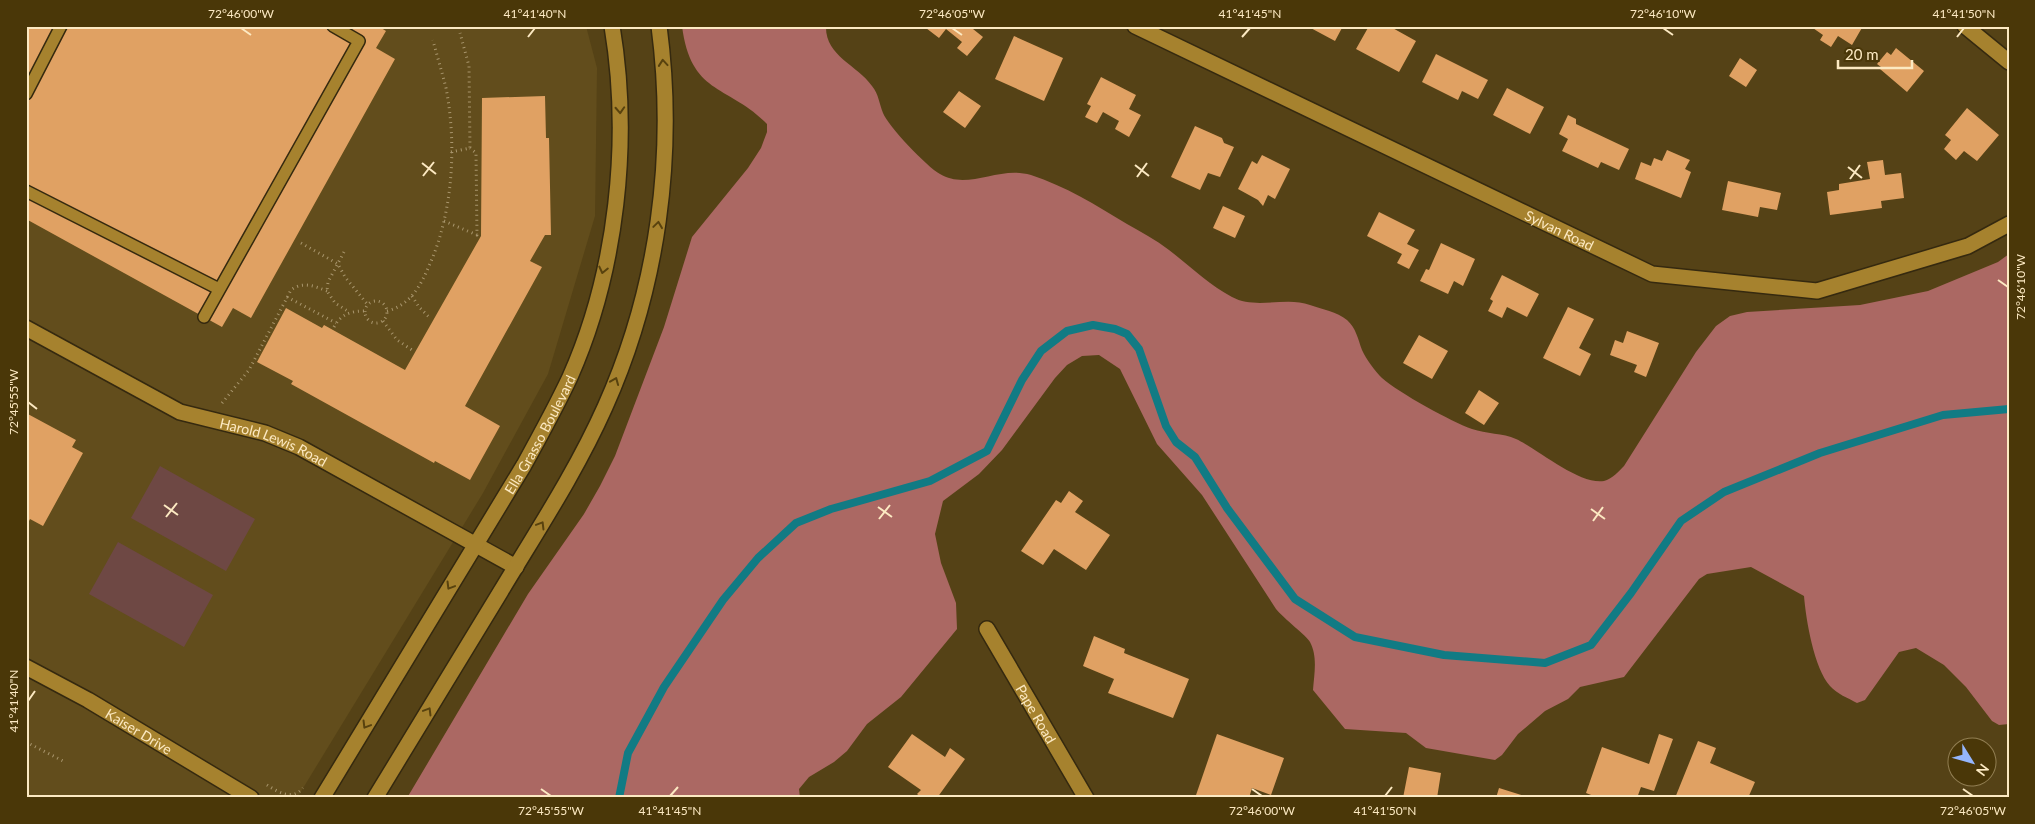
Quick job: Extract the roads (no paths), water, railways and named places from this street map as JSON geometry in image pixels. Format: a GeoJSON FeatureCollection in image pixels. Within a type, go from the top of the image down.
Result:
{"type":"FeatureCollection","features":[{"type":"Feature","properties":{"kind":"street","name":"Ella Grasso Boulevard"},"geometry":{"type":"LineString","coordinates":[[322,798],[476,545],[558,402],[575,364],[592,314],[612,228],[620,162],[619,86],[612,26]]}},
{"type":"Feature","properties":{"kind":"street"},"geometry":{"type":"LineString","coordinates":[[376,798],[568,480],[597,424],[625,357],[643,300],[655,241],[663,179],[665,100],[658,26]]}},
{"type":"Feature","properties":{"kind":"street","name":"Sylvan Road"},"geometry":{"type":"LineString","coordinates":[[1135,26],[1652,274],[1817,290],[1968,246],[2009,224]]}},
{"type":"Feature","properties":{"kind":"street"},"geometry":{"type":"LineString","coordinates":[[1965,26],[2009,62]]}},
{"type":"Feature","properties":{"kind":"street","name":"Harold Lewis Road"},"geometry":{"type":"LineString","coordinates":[[26,328],[180,412],[265,433],[299,447],[516,567]]}},
{"type":"Feature","properties":{"kind":"street","name":"Pape Road"},"geometry":{"type":"LineString","coordinates":[[987,629],[1086,798]]}},
{"type":"Feature","properties":{"kind":"street","name":"Kaiser Drive"},"geometry":{"type":"LineString","coordinates":[[26,667],[88,700],[251,798]]}},
{"type":"Feature","properties":{"kind":"lane"},"geometry":{"type":"LineString","coordinates":[[26,94],[61,26]]}},
{"type":"Feature","properties":{"kind":"lane"},"geometry":{"type":"LineString","coordinates":[[204,317],[359,41],[333,26]]}},
{"type":"Feature","properties":{"kind":"lane"},"geometry":{"type":"LineString","coordinates":[[26,191],[219,289]]}},
{"type":"Feature","properties":{"kind":"waterway"},"geometry":{"type":"LineString","coordinates":[[619,798],[628,753],[664,687],[723,600],[758,558],[796,523],[831,509],[930,481],[987,451],[1022,380],[1041,351],[1067,331],[1093,325],[1115,329],[1127,334],[1139,349],[1166,426],[1176,442],[1195,457],[1227,508],[1295,599],[1355,637],[1444,655],[1545,663],[1591,645],[1631,593],[1681,521],[1724,492],[1820,453],[1943,415],[2009,409]]}}]}
